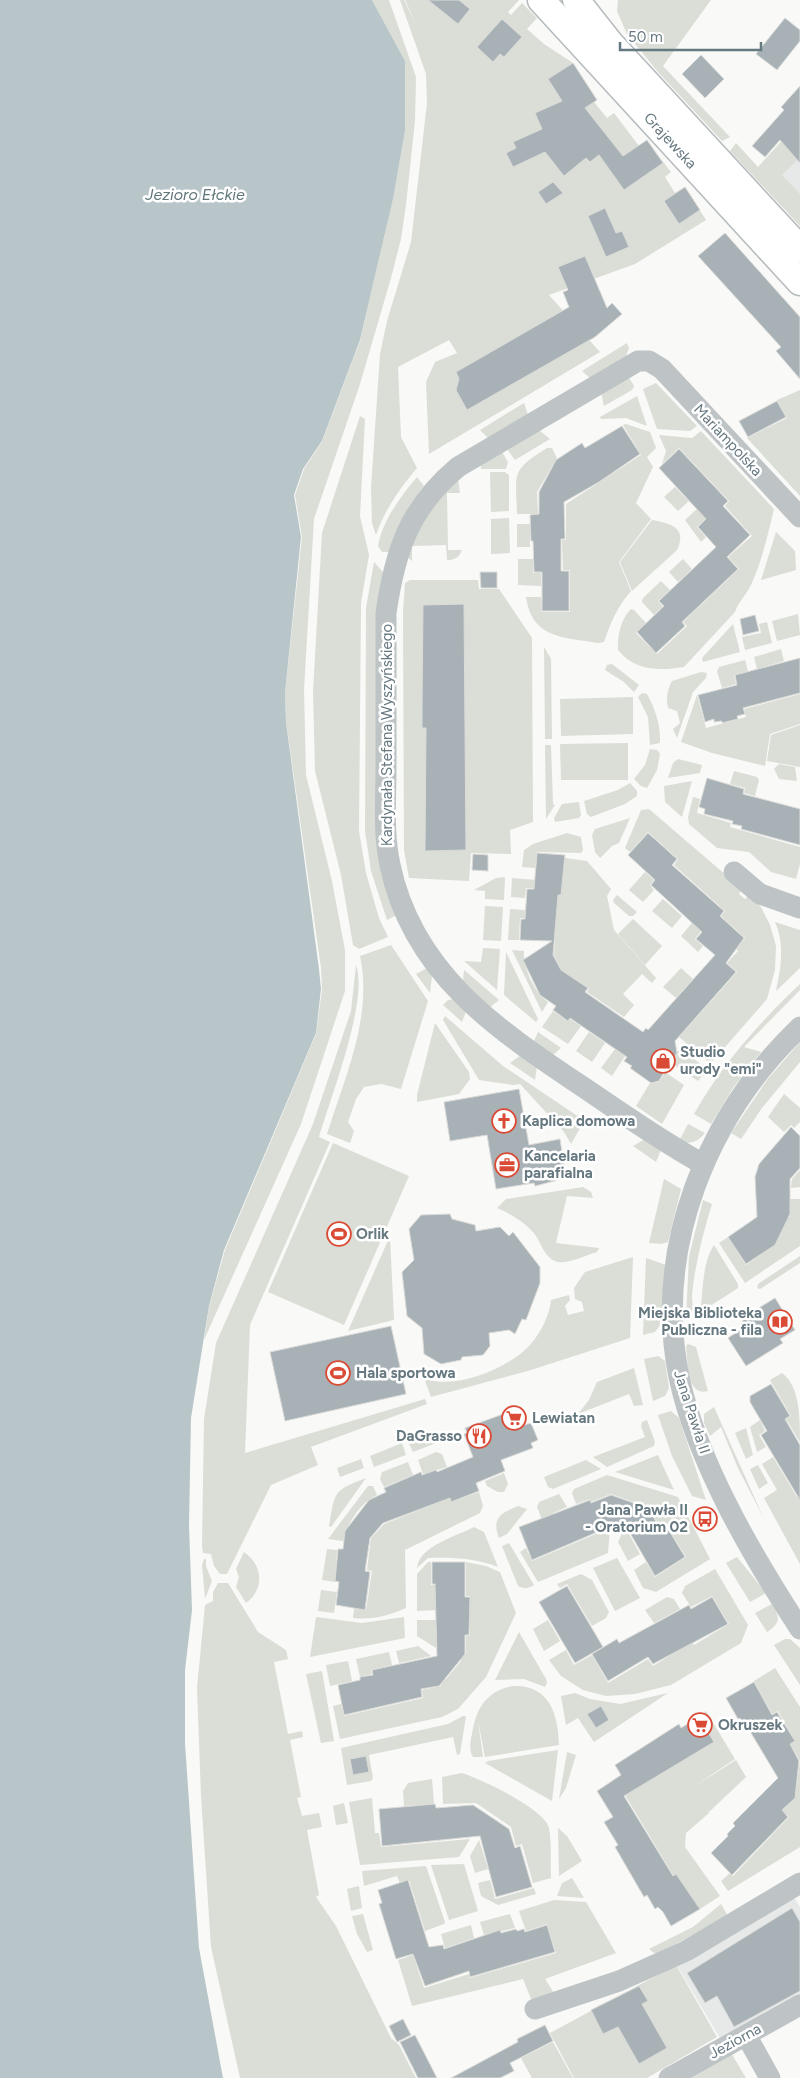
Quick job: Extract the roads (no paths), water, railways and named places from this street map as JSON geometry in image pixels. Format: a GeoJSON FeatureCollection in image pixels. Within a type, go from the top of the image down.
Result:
{"type":"FeatureCollection","features":[{"type":"Feature","properties":{"kind":"main road","name":"Grajewska"},"geometry":{"type":"LineString","coordinates":[[576,0],[610,43],[800,249]]}},
{"type":"Feature","properties":{"kind":"main road","name":"Grajewska"},"geometry":{"type":"LineString","coordinates":[[543,1],[800,282]]}},
{"type":"Feature","properties":{"kind":"street","name":"Kardynała Stefana Wyszyńskiego"},"geometry":{"type":"LineString","coordinates":[[655,364],[643,361],[633,363],[458,467],[430,494],[410,523],[394,569],[386,613],[386,839],[390,867],[411,925],[423,947],[450,983],[527,1049],[670,1146],[703,1164]]}},
{"type":"Feature","properties":{"kind":"street","name":"Mariampolska"},"geometry":{"type":"LineString","coordinates":[[655,364],[800,516]]}},
{"type":"Feature","properties":{"kind":"street"},"geometry":{"type":"LineString","coordinates":[[734,872],[760,894],[800,908]]}},
{"type":"Feature","properties":{"kind":"street","name":"Jana Pawła II"},"geometry":{"type":"LineString","coordinates":[[800,1027],[764,1066],[740,1098],[703,1164],[684,1223],[675,1278],[674,1341],[680,1379],[696,1432],[714,1476],[752,1548],[800,1629]]}},
{"type":"Feature","properties":{"kind":"street"},"geometry":{"type":"LineString","coordinates":[[535,2009],[619,1981],[686,1951],[800,1883]]}},
{"type":"Feature","properties":{"kind":"street","name":"Jeziorna"},"geometry":{"type":"LineString","coordinates":[[669,2078],[800,2005]]}},
{"type":"Feature","properties":{"kind":"street"},"geometry":{"type":"LineString","coordinates":[[746,2035],[770,2078]]}},
{"type":"Feature","properties":{"kind":"water","name":"Jezioro Ełckie"},"geometry":{"type":"Polygon","coordinates":[[[0,0],[372,0],[405,61],[405,131],[393,199],[360,340],[322,441],[303,469],[294,495],[301,537],[285,693],[286,722],[321,989],[316,1033],[224,1250],[209,1306],[191,1418],[189,1525],[192,1610],[185,1670],[185,1743],[199,1948],[223,2078],[0,2078],[0,0]]]}},
{"type":"Feature","properties":{"kind":"place","name":"Studio urody \"emi\""},"geometry":{"type":"Point","coordinates":[663,1061]}},
{"type":"Feature","properties":{"kind":"place","name":"Kaplica domowa"},"geometry":{"type":"Point","coordinates":[504,1121]}},
{"type":"Feature","properties":{"kind":"place","name":"Kancelaria parafialna"},"geometry":{"type":"Point","coordinates":[507,1165]}},
{"type":"Feature","properties":{"kind":"place","name":"Orlik"},"geometry":{"type":"Point","coordinates":[339,1234]}},
{"type":"Feature","properties":{"kind":"place","name":"Miejska Biblioteka Publiczna - fila"},"geometry":{"type":"Point","coordinates":[780,1322]}},
{"type":"Feature","properties":{"kind":"place","name":"Hala sportowa"},"geometry":{"type":"Point","coordinates":[338,1373]}},
{"type":"Feature","properties":{"kind":"place","name":"Lewiatan"},"geometry":{"type":"Point","coordinates":[514,1418]}},
{"type":"Feature","properties":{"kind":"place","name":"DaGrasso"},"geometry":{"type":"Point","coordinates":[479,1436]}},
{"type":"Feature","properties":{"kind":"place","name":"Jana Pawła II - Oratorium 02"},"geometry":{"type":"Point","coordinates":[705,1519]}},
{"type":"Feature","properties":{"kind":"place","name":"Okruszek"},"geometry":{"type":"Point","coordinates":[700,1725]}}]}
